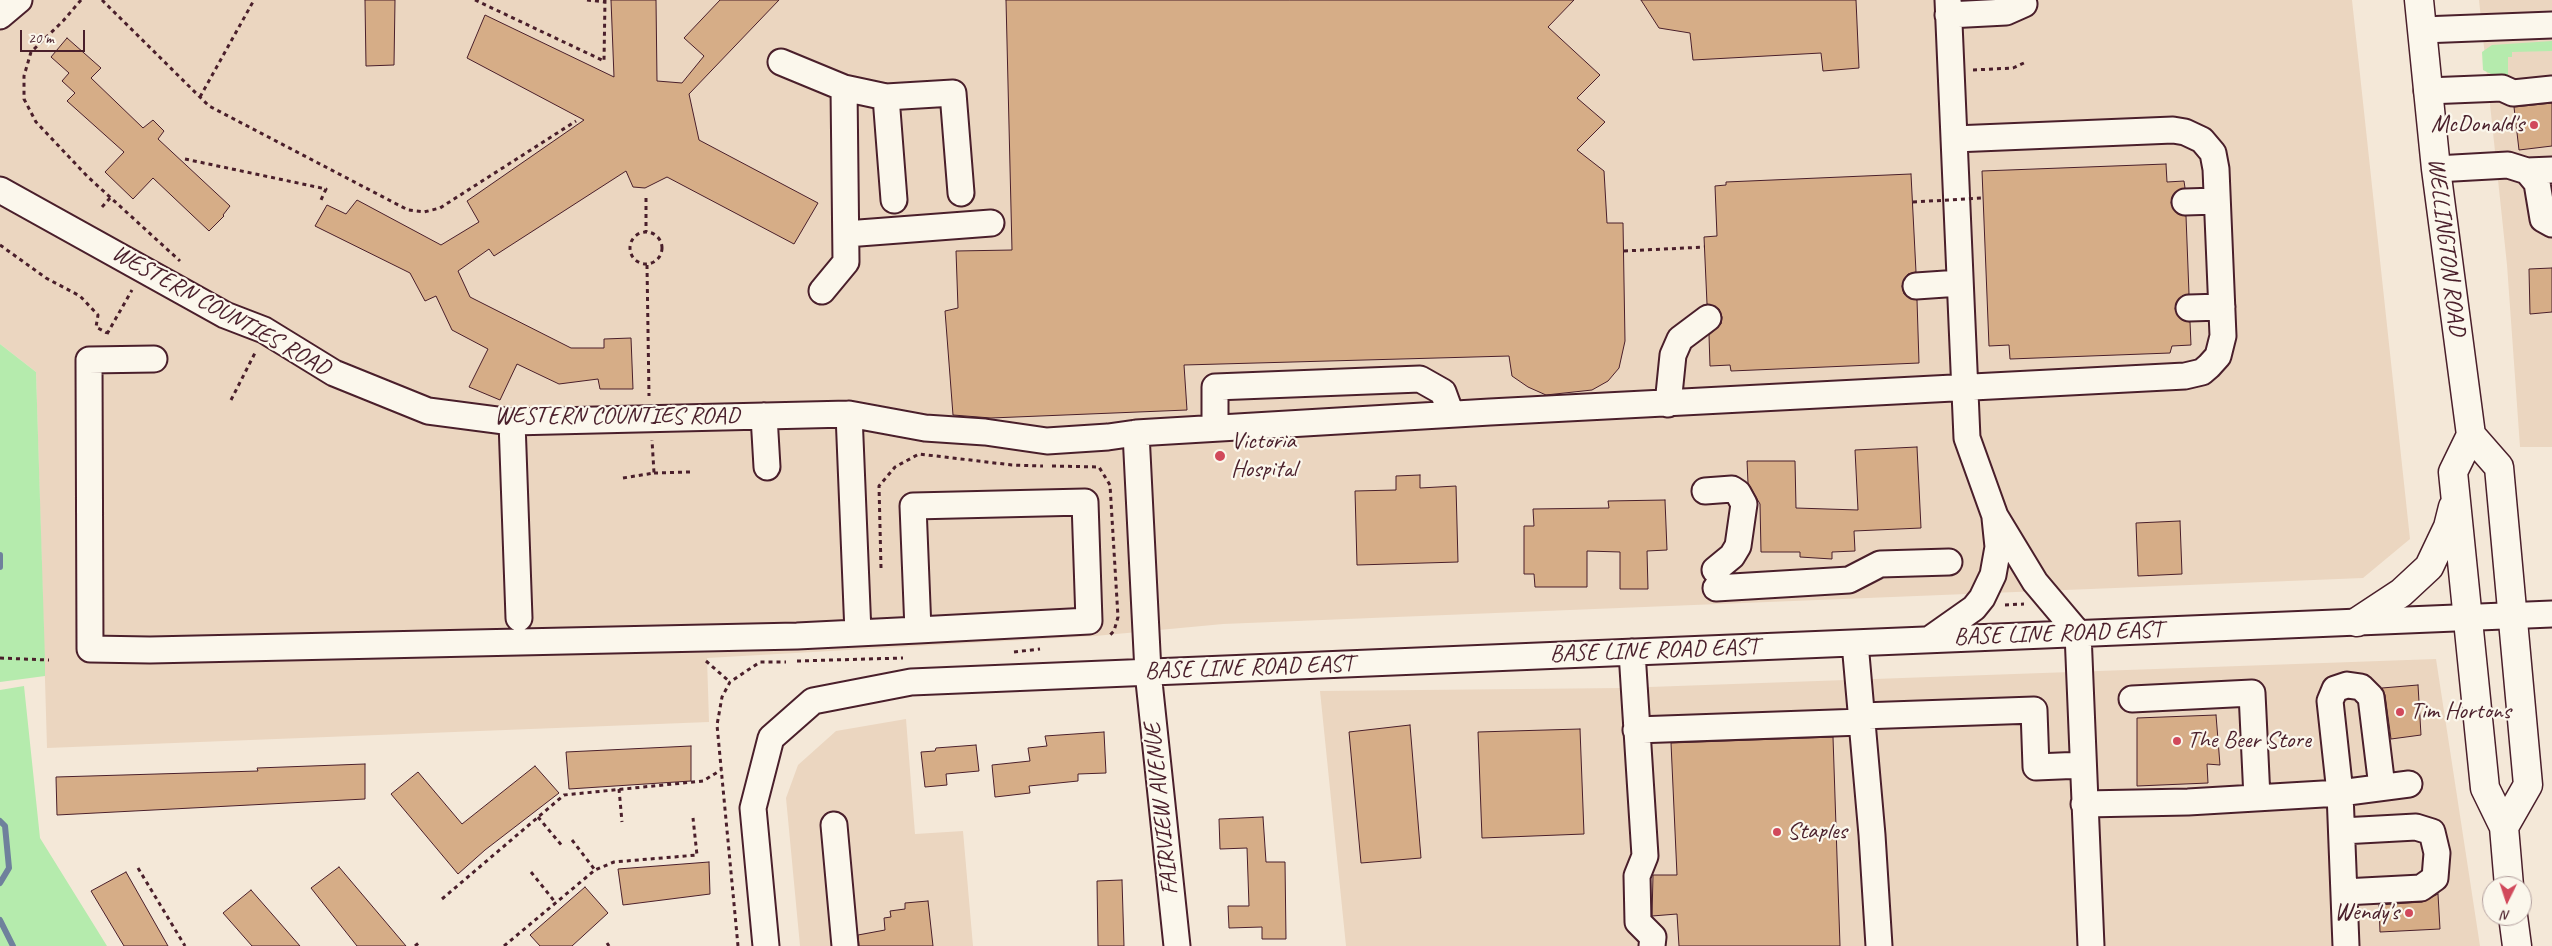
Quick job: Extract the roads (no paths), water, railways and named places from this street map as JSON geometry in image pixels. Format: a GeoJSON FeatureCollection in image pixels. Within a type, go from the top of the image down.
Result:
{"type":"FeatureCollection","features":[{"type":"Feature","properties":{"kind":"main road","name":"WELLINGTON ROAD"},"geometry":{"type":"LineString","coordinates":[[2419,0],[2436,169],[2471,435]]}},
{"type":"Feature","properties":{"kind":"main road"},"geometry":{"type":"LineString","coordinates":[[2504,827],[2528,785],[2514,616],[2499,467],[2471,435],[2453,472],[2484,788],[2504,827],[2509,876]]}},
{"type":"Feature","properties":{"kind":"main road"},"geometry":{"type":"LineString","coordinates":[[2357,622],[2401,593],[2430,567],[2448,527],[2456,498]]}},
{"type":"Feature","properties":{"kind":"main road"},"geometry":{"type":"LineString","coordinates":[[2514,926],[2517,946]]}},
{"type":"Feature","properties":{"kind":"street"},"geometry":{"type":"LineString","coordinates":[[0,16],[19,0]]}},
{"type":"Feature","properties":{"kind":"street"},"geometry":{"type":"LineString","coordinates":[[2010,0],[2024,4],[2006,12],[1948,8],[1967,438],[1995,516],[2035,582],[2078,633],[2091,946]]}},
{"type":"Feature","properties":{"kind":"street"},"geometry":{"type":"LineString","coordinates":[[2422,30],[2552,25]]}},
{"type":"Feature","properties":{"kind":"street"},"geometry":{"type":"LineString","coordinates":[[781,62],[844,88],[886,97],[953,93],[961,193]]}},
{"type":"Feature","properties":{"kind":"street"},"geometry":{"type":"LineString","coordinates":[[2502,88],[2512,82],[2552,79]]}},
{"type":"Feature","properties":{"kind":"street"},"geometry":{"type":"LineString","coordinates":[[822,292],[846,262],[844,88]]}},
{"type":"Feature","properties":{"kind":"street"},"geometry":{"type":"LineString","coordinates":[[2428,91],[2502,88],[2513,93],[2552,89]]}},
{"type":"Feature","properties":{"kind":"street"},"geometry":{"type":"LineString","coordinates":[[886,97],[894,200]]}},
{"type":"Feature","properties":{"kind":"street","name":"WESTERN COUNTIES ROAD"},"geometry":{"type":"LineString","coordinates":[[0,190],[225,315],[266,332],[334,373],[428,411],[512,422],[849,414],[925,428],[984,432],[1047,441],[1136,433],[1451,414],[1668,404],[2195,374],[2209,366],[2222,347],[2222,308],[2216,169],[2213,153],[2202,140],[2185,132],[1954,139]]}},
{"type":"Feature","properties":{"kind":"street"},"geometry":{"type":"LineString","coordinates":[[2518,168],[2521,158],[2552,156]]}},
{"type":"Feature","properties":{"kind":"street"},"geometry":{"type":"LineString","coordinates":[[2436,169],[2518,168],[2552,170]]}},
{"type":"Feature","properties":{"kind":"street"},"geometry":{"type":"LineString","coordinates":[[2518,168],[2537,183],[2543,219],[2552,224]]}},
{"type":"Feature","properties":{"kind":"street"},"geometry":{"type":"LineString","coordinates":[[2185,202],[2217,201]]}},
{"type":"Feature","properties":{"kind":"street"},"geometry":{"type":"LineString","coordinates":[[846,234],[992,223]]}},
{"type":"Feature","properties":{"kind":"street"},"geometry":{"type":"LineString","coordinates":[[1916,286],[1960,283]]}},
{"type":"Feature","properties":{"kind":"street"},"geometry":{"type":"LineString","coordinates":[[2190,308],[2222,308]]}},
{"type":"Feature","properties":{"kind":"street"},"geometry":{"type":"LineString","coordinates":[[1668,404],[1673,355],[1680,339],[1708,318]]}},
{"type":"Feature","properties":{"kind":"street"},"geometry":{"type":"LineString","coordinates":[[154,359],[89,360],[90,649],[207,649],[858,634],[1089,621],[1085,502],[913,506],[918,630]]}},
{"type":"Feature","properties":{"kind":"street"},"geometry":{"type":"LineString","coordinates":[[1215,428],[1215,377],[1420,379],[1443,392],[1451,414]]}},
{"type":"Feature","properties":{"kind":"street"},"geometry":{"type":"LineString","coordinates":[[849,414],[858,634]]}},
{"type":"Feature","properties":{"kind":"street"},"geometry":{"type":"LineString","coordinates":[[764,416],[767,467]]}},
{"type":"Feature","properties":{"kind":"street"},"geometry":{"type":"LineString","coordinates":[[512,422],[519,618]]}},
{"type":"Feature","properties":{"kind":"street","name":"FAIRVIEW AVENUE"},"geometry":{"type":"LineString","coordinates":[[1136,433],[1148,672],[1177,946]]}},
{"type":"Feature","properties":{"kind":"street"},"geometry":{"type":"LineString","coordinates":[[1705,491],[1732,489],[1738,493],[1744,504],[1738,546],[1715,579],[1848,580],[1880,564],[1949,562]]}},
{"type":"Feature","properties":{"kind":"street"},"geometry":{"type":"LineString","coordinates":[[1930,639],[1974,608],[1982,598],[1994,574],[1998,547],[1995,516]]}},
{"type":"Feature","properties":{"kind":"street","name":"BASE LINE ROAD EAST"},"geometry":{"type":"LineString","coordinates":[[766,946],[753,808],[771,738],[813,701],[911,682],[2552,614]]}},
{"type":"Feature","properties":{"kind":"street"},"geometry":{"type":"LineString","coordinates":[[1855,642],[1879,946]]}},
{"type":"Feature","properties":{"kind":"street"},"geometry":{"type":"LineString","coordinates":[[1632,652],[1645,856],[1637,876],[1638,922],[1652,937],[1652,946]]}},
{"type":"Feature","properties":{"kind":"street"},"geometry":{"type":"LineString","coordinates":[[2346,946],[2340,793],[2330,701],[2335,689],[2347,685],[2361,686],[2371,697],[2382,787]]}},
{"type":"Feature","properties":{"kind":"street"},"geometry":{"type":"LineString","coordinates":[[2132,699],[2252,693],[2257,798]]}},
{"type":"Feature","properties":{"kind":"street"},"geometry":{"type":"LineString","coordinates":[[1636,730],[2034,710],[2036,768],[2083,765]]}},
{"type":"Feature","properties":{"kind":"street"},"geometry":{"type":"LineString","coordinates":[[2084,804],[2340,793],[2409,784]]}},
{"type":"Feature","properties":{"kind":"street"},"geometry":{"type":"LineString","coordinates":[[834,825],[845,946]]}},
{"type":"Feature","properties":{"kind":"street"},"geometry":{"type":"LineString","coordinates":[[2342,831],[2416,826],[2432,832],[2437,853],[2435,878],[2421,888],[2344,892]]}},
{"type":"Feature","properties":{"kind":"waterway"},"geometry":{"type":"LineString","coordinates":[[0,555],[0,567]]}},
{"type":"Feature","properties":{"kind":"waterway"},"geometry":{"type":"LineString","coordinates":[[0,821],[5,826],[9,868],[0,883]]}},
{"type":"Feature","properties":{"kind":"waterway"},"geometry":{"type":"LineString","coordinates":[[0,920],[13,946]]}},
{"type":"Feature","properties":{"kind":"place","name":"McDonald's"},"geometry":{"type":"Point","coordinates":[2534,125]}},
{"type":"Feature","properties":{"kind":"place","name":"Victoria Hospital"},"geometry":{"type":"Point","coordinates":[1220,456]}},
{"type":"Feature","properties":{"kind":"place","name":"Tim Hortons"},"geometry":{"type":"Point","coordinates":[2400,712]}},
{"type":"Feature","properties":{"kind":"place","name":"The Beer Store"},"geometry":{"type":"Point","coordinates":[2177,741]}},
{"type":"Feature","properties":{"kind":"place","name":"Staples"},"geometry":{"type":"Point","coordinates":[1777,832]}},
{"type":"Feature","properties":{"kind":"place","name":"Wendy's"},"geometry":{"type":"Point","coordinates":[2409,913]}}]}
